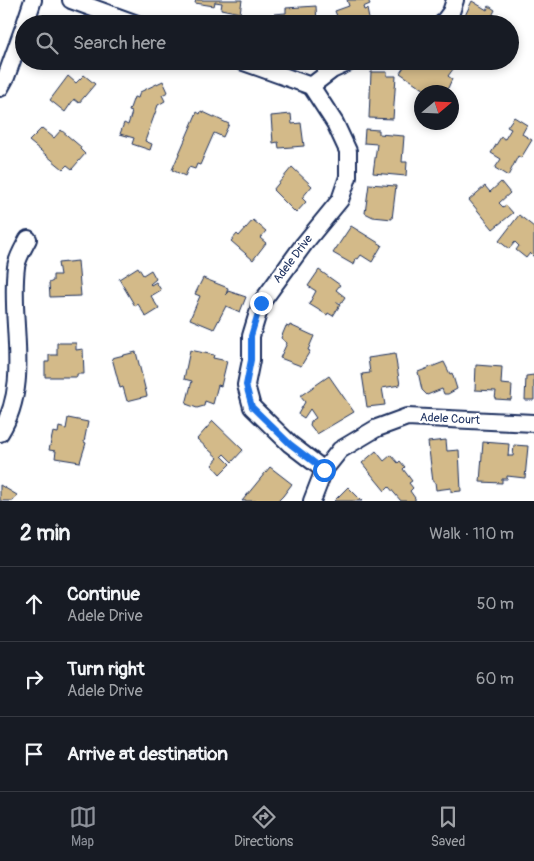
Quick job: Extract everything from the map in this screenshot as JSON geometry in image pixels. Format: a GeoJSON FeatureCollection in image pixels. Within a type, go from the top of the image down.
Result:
{"type":"FeatureCollection","features":[{"type":"Feature","properties":{"kind":"street"},"geometry":{"type":"LineString","coordinates":[[28,15],[33,0]]}},
{"type":"Feature","properties":{"kind":"street"},"geometry":{"type":"LineString","coordinates":[[71,0],[112,15]]}},
{"type":"Feature","properties":{"kind":"street"},"geometry":{"type":"LineString","coordinates":[[449,15],[455,0]]}},
{"type":"Feature","properties":{"kind":"street"},"geometry":{"type":"LineString","coordinates":[[0,88],[15,51]]}},
{"type":"Feature","properties":{"kind":"street"},"geometry":{"type":"LineString","coordinates":[[267,70],[311,86],[332,70]]}},
{"type":"Feature","properties":{"kind":"street","name":"Adele Drive"},"geometry":{"type":"LineString","coordinates":[[311,86],[335,123],[348,151],[348,177],[340,200],[304,244],[261,303],[251,336],[251,360],[246,385],[252,407],[290,444],[324,470]]}},
{"type":"Feature","properties":{"kind":"street"},"geometry":{"type":"LineString","coordinates":[[0,433],[9,418],[16,395],[18,368],[15,309],[16,265],[28,239]]}},
{"type":"Feature","properties":{"kind":"street","name":"Adele Court"},"geometry":{"type":"LineString","coordinates":[[324,470],[340,450],[377,428],[407,417],[534,423]]}},
{"type":"Feature","properties":{"kind":"street"},"geometry":{"type":"LineString","coordinates":[[312,501],[324,470]]}},
{"type":"Feature","properties":{"kind":"building"},"geometry":{"type":"Polygon","coordinates":[[[196,0],[242,0],[240,13],[221,9],[222,3],[215,2],[214,6],[195,3],[196,0]]]}},
{"type":"Feature","properties":{"kind":"building"},"geometry":{"type":"Polygon","coordinates":[[[347,0],[368,0],[370,4],[363,7],[364,10],[367,9],[368,15],[337,15],[335,11],[349,6],[347,0]]]}},
{"type":"Feature","properties":{"kind":"building"},"geometry":{"type":"Polygon","coordinates":[[[472,1],[487,10],[489,6],[495,10],[492,15],[465,15],[472,1]]]}},
{"type":"Feature","properties":{"kind":"building"},"geometry":{"type":"Polygon","coordinates":[[[316,6],[316,15],[274,15],[286,13],[286,8],[316,6]]]}},
{"type":"Feature","properties":{"kind":"building"},"geometry":{"type":"Polygon","coordinates":[[[402,70],[452,70],[448,76],[452,79],[449,85],[418,85],[400,73],[402,70]]]}},
{"type":"Feature","properties":{"kind":"building"},"geometry":{"type":"Polygon","coordinates":[[[371,72],[387,72],[387,76],[396,76],[393,119],[369,118],[371,72]]]}},
{"type":"Feature","properties":{"kind":"building"},"geometry":{"type":"Polygon","coordinates":[[[84,75],[95,84],[79,103],[74,99],[65,112],[50,100],[68,76],[76,83],[84,75]]]}},
{"type":"Feature","properties":{"kind":"building"},"geometry":{"type":"Polygon","coordinates":[[[163,81],[168,92],[162,95],[165,101],[158,105],[145,141],[152,144],[150,150],[132,144],[134,138],[120,134],[124,123],[128,125],[132,112],[129,111],[134,97],[138,98],[140,92],[163,81]]]}},
{"type":"Feature","properties":{"kind":"building"},"geometry":{"type":"Polygon","coordinates":[[[201,111],[229,124],[223,137],[214,133],[200,165],[197,164],[195,169],[189,167],[185,176],[172,170],[197,112],[200,114],[201,111]]]}},
{"type":"Feature","properties":{"kind":"building"},"geometry":{"type":"Polygon","coordinates":[[[291,114],[292,124],[301,123],[304,146],[279,148],[278,142],[273,143],[271,116],[291,114]]]}},
{"type":"Feature","properties":{"kind":"building"},"geometry":{"type":"Polygon","coordinates":[[[514,117],[527,125],[522,134],[532,140],[521,158],[518,156],[508,176],[495,168],[501,159],[491,153],[501,137],[505,139],[511,129],[507,127],[514,117]]]}},
{"type":"Feature","properties":{"kind":"building"},"geometry":{"type":"Polygon","coordinates":[[[42,128],[54,138],[61,130],[81,147],[80,149],[85,154],[72,169],[67,165],[63,169],[29,141],[42,128]]]}},
{"type":"Feature","properties":{"kind":"building"},"geometry":{"type":"Polygon","coordinates":[[[365,129],[379,130],[379,134],[404,136],[402,162],[407,162],[406,176],[373,173],[377,144],[364,143],[365,129]]]}},
{"type":"Feature","properties":{"kind":"building"},"geometry":{"type":"Polygon","coordinates":[[[292,167],[312,186],[302,198],[306,202],[296,213],[273,190],[292,167]]]}},
{"type":"Feature","properties":{"kind":"building"},"geometry":{"type":"Polygon","coordinates":[[[501,182],[510,193],[499,203],[503,207],[506,205],[513,213],[493,229],[469,200],[485,186],[490,192],[501,182]]]}},
{"type":"Feature","properties":{"kind":"building"},"geometry":{"type":"Polygon","coordinates":[[[369,184],[396,186],[392,219],[373,217],[365,213],[369,184]]]}},
{"type":"Feature","properties":{"kind":"building"},"geometry":{"type":"Polygon","coordinates":[[[519,215],[534,227],[534,257],[530,253],[526,258],[516,250],[519,246],[515,242],[509,249],[499,241],[519,215]]]}},
{"type":"Feature","properties":{"kind":"building"},"geometry":{"type":"Polygon","coordinates":[[[253,220],[266,231],[260,238],[266,243],[253,260],[231,241],[237,234],[239,236],[253,220]]]}},
{"type":"Feature","properties":{"kind":"building"},"geometry":{"type":"Polygon","coordinates":[[[351,226],[382,245],[372,262],[361,255],[358,259],[356,258],[354,265],[333,253],[351,226]]]}},
{"type":"Feature","properties":{"kind":"building"},"geometry":{"type":"Polygon","coordinates":[[[78,261],[81,296],[50,297],[49,283],[53,281],[53,275],[60,275],[58,263],[78,261]]]}},
{"type":"Feature","properties":{"kind":"building"},"geometry":{"type":"Polygon","coordinates":[[[138,267],[143,275],[151,270],[156,279],[150,284],[156,282],[161,290],[151,296],[159,309],[146,317],[138,304],[135,306],[119,279],[138,267]]]}},
{"type":"Feature","properties":{"kind":"building"},"geometry":{"type":"Polygon","coordinates":[[[319,270],[340,285],[336,290],[345,297],[341,303],[336,302],[340,305],[333,316],[328,313],[327,315],[309,304],[316,291],[308,286],[319,270]]]}},
{"type":"Feature","properties":{"kind":"building"},"geometry":{"type":"Polygon","coordinates":[[[203,278],[228,288],[226,295],[228,291],[246,297],[240,312],[226,306],[214,329],[190,319],[200,296],[195,294],[203,278]]]}},
{"type":"Feature","properties":{"kind":"building"},"geometry":{"type":"Polygon","coordinates":[[[290,325],[314,336],[308,350],[310,351],[301,366],[280,358],[287,343],[281,338],[286,326],[289,327],[290,325]]]}},
{"type":"Feature","properties":{"kind":"building"},"geometry":{"type":"Polygon","coordinates":[[[57,343],[76,343],[76,350],[83,349],[84,374],[77,374],[77,377],[45,377],[45,362],[49,362],[49,355],[57,355],[57,343]]]}},
{"type":"Feature","properties":{"kind":"building"},"geometry":{"type":"Polygon","coordinates":[[[190,350],[214,355],[213,358],[227,361],[221,386],[218,385],[213,404],[205,401],[204,406],[197,408],[186,404],[192,381],[184,379],[190,350]]]}},
{"type":"Feature","properties":{"kind":"building"},"geometry":{"type":"Polygon","coordinates":[[[136,352],[147,396],[127,401],[123,387],[120,388],[112,358],[136,352]]]}},
{"type":"Feature","properties":{"kind":"building"},"geometry":{"type":"Polygon","coordinates":[[[395,354],[400,385],[382,388],[385,405],[367,407],[362,374],[370,373],[368,358],[395,354]]]}},
{"type":"Feature","properties":{"kind":"building"},"geometry":{"type":"Polygon","coordinates":[[[444,362],[450,374],[452,373],[457,389],[448,394],[444,394],[442,389],[427,395],[422,390],[418,372],[444,362]]]}},
{"type":"Feature","properties":{"kind":"building"},"geometry":{"type":"Polygon","coordinates":[[[476,365],[502,367],[501,384],[512,385],[511,400],[495,399],[496,391],[475,390],[476,365]]]}},
{"type":"Feature","properties":{"kind":"building"},"geometry":{"type":"Polygon","coordinates":[[[534,375],[534,400],[525,400],[526,376],[534,375]]]}},
{"type":"Feature","properties":{"kind":"building"},"geometry":{"type":"Polygon","coordinates":[[[329,376],[354,412],[317,434],[310,425],[311,421],[316,418],[310,409],[304,418],[298,414],[305,402],[300,396],[329,376]]]}},
{"type":"Feature","properties":{"kind":"building"},"geometry":{"type":"Polygon","coordinates":[[[68,418],[88,422],[84,442],[86,443],[80,462],[55,458],[56,451],[49,450],[53,432],[58,433],[59,427],[66,429],[68,418]]]}},
{"type":"Feature","properties":{"kind":"building"},"geometry":{"type":"Polygon","coordinates":[[[213,421],[243,450],[232,462],[224,454],[222,456],[230,464],[220,474],[212,465],[218,458],[197,439],[213,421]]]}},
{"type":"Feature","properties":{"kind":"building"},"geometry":{"type":"Polygon","coordinates":[[[446,440],[447,451],[459,450],[461,491],[451,492],[451,488],[436,490],[435,482],[433,482],[428,442],[446,440]]]}},
{"type":"Feature","properties":{"kind":"building"},"geometry":{"type":"Polygon","coordinates":[[[483,442],[509,444],[508,456],[513,456],[514,445],[528,446],[525,478],[507,476],[507,479],[502,479],[502,483],[480,482],[483,442]]]}},
{"type":"Feature","properties":{"kind":"building"},"geometry":{"type":"Polygon","coordinates":[[[376,451],[384,461],[391,455],[398,463],[400,461],[405,467],[403,469],[412,481],[409,483],[413,488],[410,491],[415,501],[401,501],[389,487],[385,491],[362,463],[376,451]]]}},
{"type":"Feature","properties":{"kind":"building"},"geometry":{"type":"Polygon","coordinates":[[[270,467],[292,484],[283,496],[278,501],[242,501],[270,467]]]}},
{"type":"Feature","properties":{"kind":"building"},"geometry":{"type":"Polygon","coordinates":[[[0,485],[17,495],[13,501],[0,501],[0,485]]]}},
{"type":"Feature","properties":{"kind":"building"},"geometry":{"type":"Polygon","coordinates":[[[348,487],[362,501],[334,501],[348,487]]]}},
{"type":"Feature","properties":{"kind":"route"},"geometry":{"type":"LineString","coordinates":[[261,303],[251,336],[251,360],[246,385],[252,407],[290,444],[324,470]]}}]}
